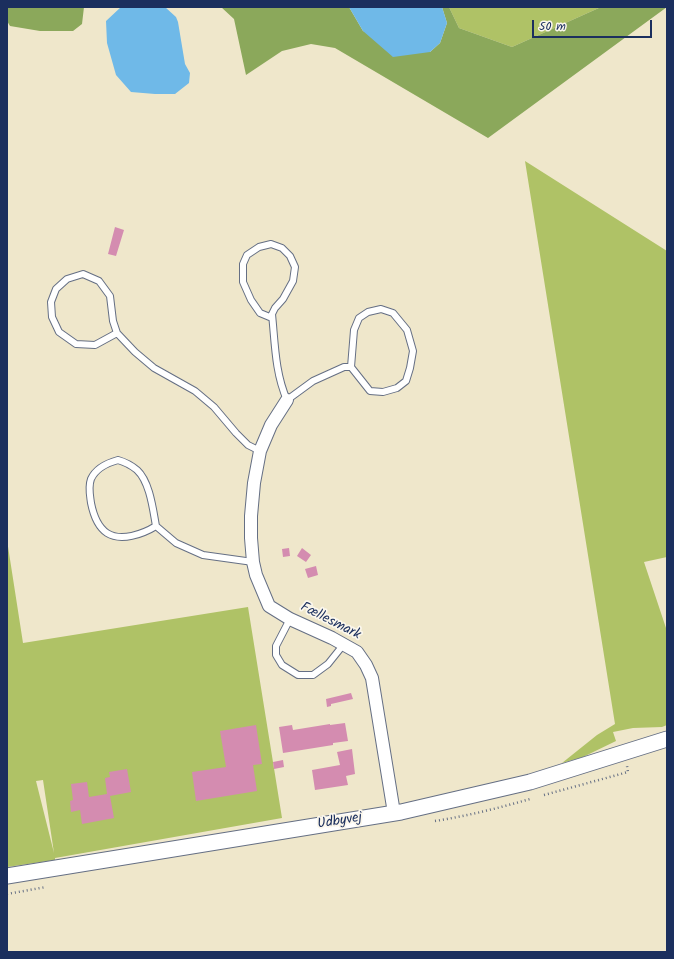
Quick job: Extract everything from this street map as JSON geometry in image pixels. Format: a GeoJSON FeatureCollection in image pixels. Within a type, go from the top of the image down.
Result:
{"type":"FeatureCollection","features":[{"type":"Feature","properties":{"kind":"street","name":"Fællesmark"},"geometry":{"type":"LineString","coordinates":[[287,400],[271,425],[260,451],[254,483],[251,538],[256,575],[269,606],[290,619],[344,644],[357,652],[366,665],[372,678],[394,813]]}},
{"type":"Feature","properties":{"kind":"street","name":"Udbyvej"},"geometry":{"type":"LineString","coordinates":[[7,876],[394,813],[530,782],[667,739]]}},
{"type":"Feature","properties":{"kind":"lane"},"geometry":{"type":"LineString","coordinates":[[272,318],[260,313],[250,300],[244,282],[243,264],[247,255],[259,247],[271,244],[282,248],[290,256],[295,267],[293,281],[284,299],[275,308],[272,314],[276,359],[282,388],[287,400]]}},
{"type":"Feature","properties":{"kind":"lane"},"geometry":{"type":"LineString","coordinates":[[117,332],[95,345],[76,344],[59,332],[52,317],[51,302],[56,289],[67,279],[83,274],[98,281],[110,296],[113,322],[117,332],[135,352],[154,368],[195,391],[214,407],[248,445],[260,451]]}},
{"type":"Feature","properties":{"kind":"lane"},"geometry":{"type":"LineString","coordinates":[[381,309],[393,313],[407,330],[413,351],[406,381],[397,388],[383,392],[370,391],[351,367],[354,330],[359,318],[368,312],[381,309]]}},
{"type":"Feature","properties":{"kind":"lane","name":"Fællesmark"},"geometry":{"type":"LineString","coordinates":[[287,400],[314,381],[344,367],[351,367]]}},
{"type":"Feature","properties":{"kind":"lane"},"geometry":{"type":"LineString","coordinates":[[156,526],[151,530],[133,535],[115,536],[106,532],[100,527],[92,508],[89,490],[91,480],[95,473],[102,467],[118,460],[129,464],[138,471],[149,491],[154,509],[156,526],[176,543],[203,555],[254,562]]}},
{"type":"Feature","properties":{"kind":"lane"},"geometry":{"type":"LineString","coordinates":[[290,619],[276,646],[276,655],[282,665],[298,675],[314,675],[328,664],[344,644]]}},
{"type":"Feature","properties":{"kind":"green space"},"geometry":{"type":"Polygon","coordinates":[[[7,7],[84,7],[82,24],[73,31],[40,31],[10,26],[7,21],[7,7]]]}},
{"type":"Feature","properties":{"kind":"green space"},"geometry":{"type":"Polygon","coordinates":[[[221,7],[349,7],[363,31],[430,52],[440,43],[447,23],[442,7],[449,7],[459,28],[512,47],[601,7],[667,7],[488,138],[335,48],[311,44],[282,51],[246,75],[234,19],[221,7]]]}},
{"type":"Feature","properties":{"kind":"green space"},"geometry":{"type":"Polygon","coordinates":[[[449,7],[601,7],[512,47],[459,28],[449,7]]]}},
{"type":"Feature","properties":{"kind":"green space"},"geometry":{"type":"Polygon","coordinates":[[[525,161],[667,251],[667,557],[644,562],[667,631],[667,725],[662,727],[633,728],[613,732],[616,741],[583,757],[562,763],[597,735],[615,724],[525,161]]]}},
{"type":"Feature","properties":{"kind":"green space"},"geometry":{"type":"Polygon","coordinates":[[[7,540],[23,643],[248,607],[282,818],[55,858],[55,860],[7,867],[7,540]],[[43,780],[36,781],[54,853],[43,780]]]}},
{"type":"Feature","properties":{"kind":"water"},"geometry":{"type":"Polygon","coordinates":[[[121,7],[165,7],[176,17],[185,64],[190,73],[189,83],[175,94],[131,92],[116,75],[107,43],[106,21],[121,7]]]}},
{"type":"Feature","properties":{"kind":"water"},"geometry":{"type":"Polygon","coordinates":[[[349,7],[442,7],[447,23],[440,43],[430,52],[393,57],[363,31],[349,7]]]}},
{"type":"Feature","properties":{"kind":"building"},"geometry":{"type":"Polygon","coordinates":[[[115,227],[124,230],[116,256],[108,254],[115,227]]]}},
{"type":"Feature","properties":{"kind":"building"},"geometry":{"type":"Polygon","coordinates":[[[289,548],[290,556],[283,557],[282,549],[289,548]]]}},
{"type":"Feature","properties":{"kind":"building"},"geometry":{"type":"Polygon","coordinates":[[[302,548],[311,555],[306,562],[297,556],[302,548]]]}},
{"type":"Feature","properties":{"kind":"building"},"geometry":{"type":"Polygon","coordinates":[[[316,566],[318,575],[308,578],[305,569],[316,566]]]}},
{"type":"Feature","properties":{"kind":"building"},"geometry":{"type":"Polygon","coordinates":[[[351,693],[353,699],[331,704],[331,706],[327,707],[326,699],[351,693]]]}},
{"type":"Feature","properties":{"kind":"building"},"geometry":{"type":"Polygon","coordinates":[[[345,723],[348,741],[333,743],[333,745],[283,753],[279,727],[292,725],[293,730],[345,723]]]}},
{"type":"Feature","properties":{"kind":"building"},"geometry":{"type":"Polygon","coordinates":[[[256,725],[262,764],[253,765],[257,791],[196,801],[192,772],[226,767],[220,731],[256,725]]]}},
{"type":"Feature","properties":{"kind":"building"},"geometry":{"type":"Polygon","coordinates":[[[352,749],[355,774],[346,776],[348,785],[315,790],[312,770],[340,765],[337,752],[352,749]]]}},
{"type":"Feature","properties":{"kind":"building"},"geometry":{"type":"Polygon","coordinates":[[[283,760],[284,767],[274,769],[273,762],[283,760]]]}},
{"type":"Feature","properties":{"kind":"building"},"geometry":{"type":"Polygon","coordinates":[[[127,769],[131,792],[110,796],[114,818],[82,824],[80,810],[71,812],[70,801],[73,800],[71,784],[87,782],[89,797],[107,794],[105,778],[110,777],[109,772],[127,769]]]}}]}
